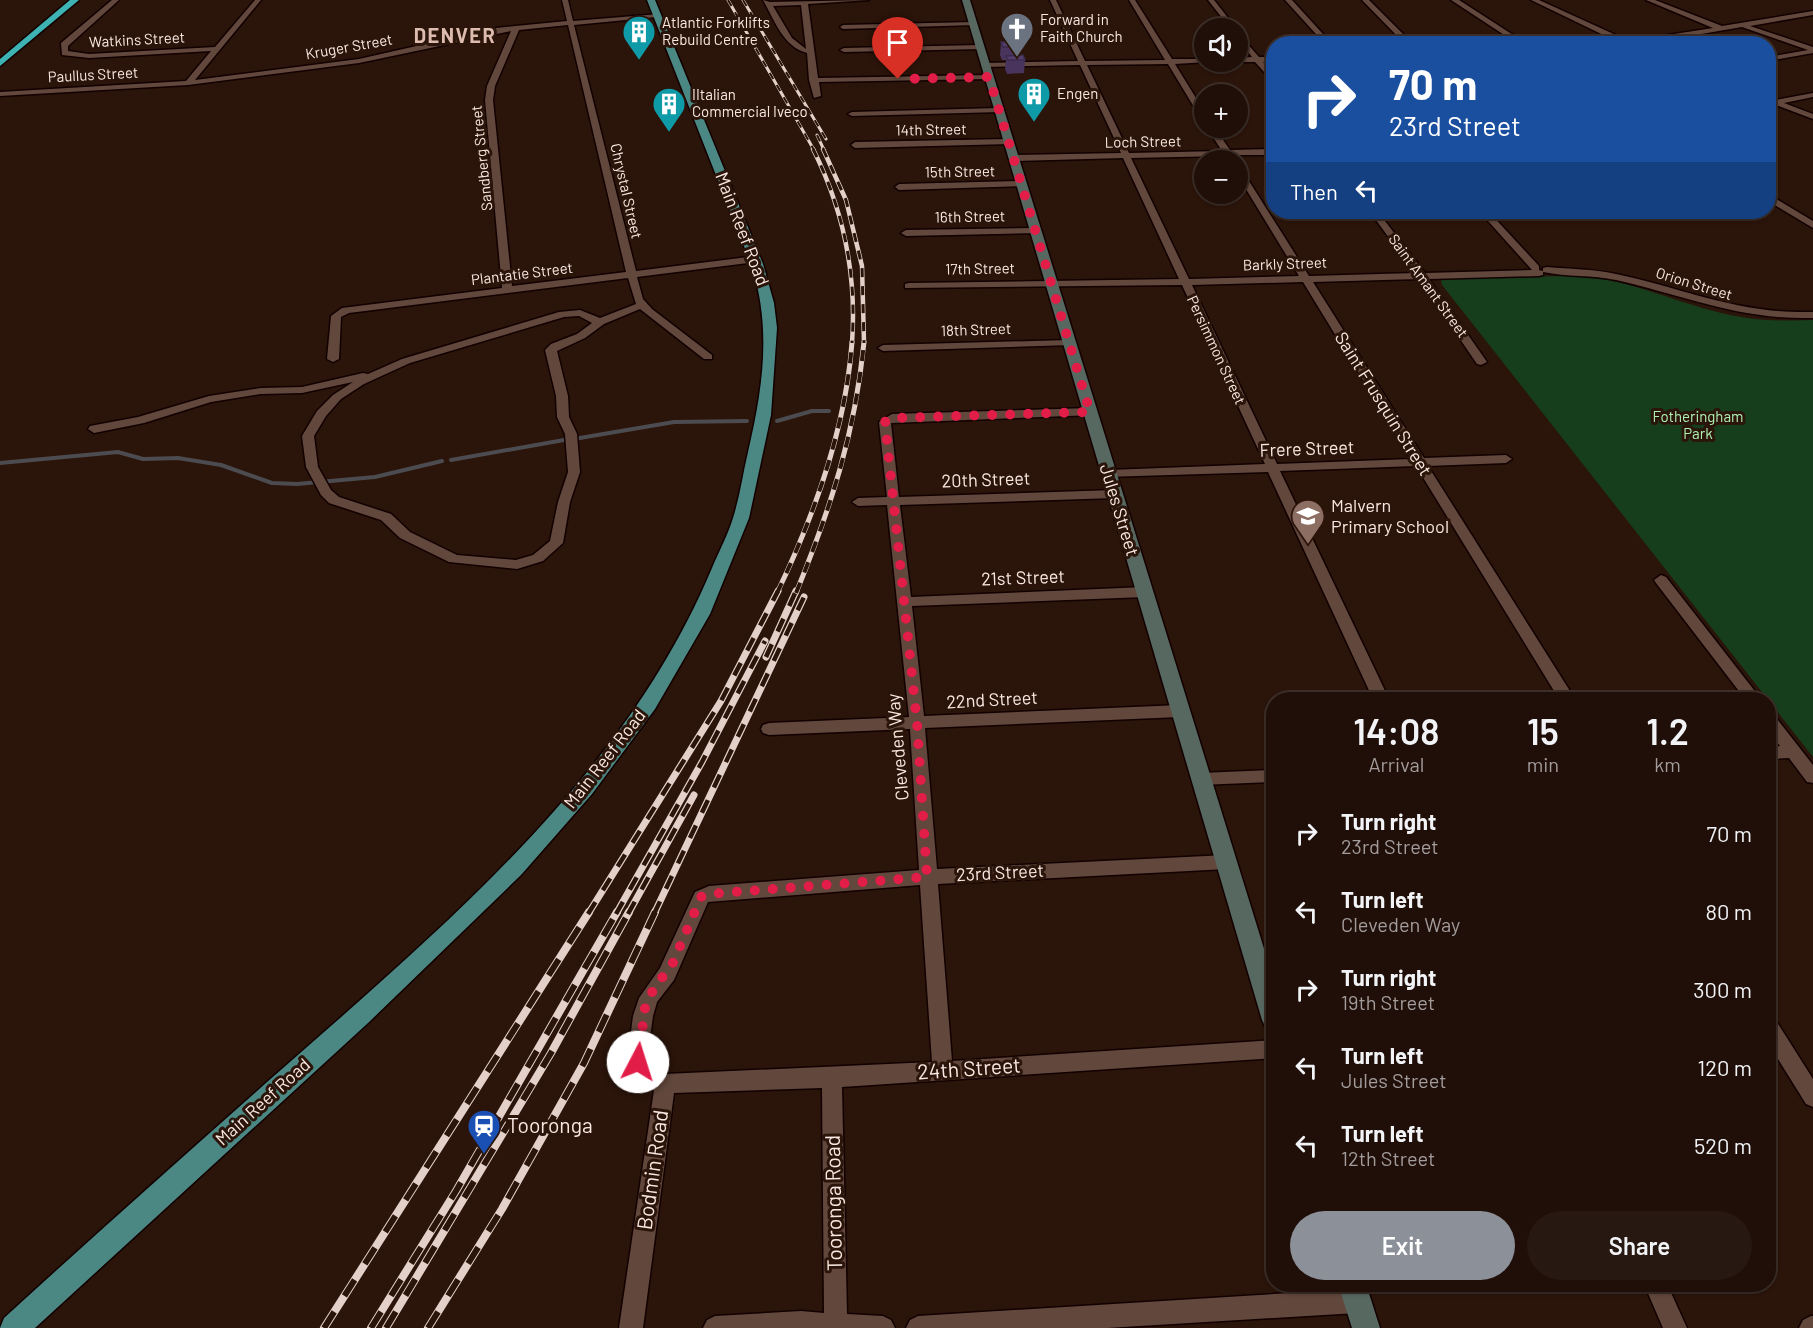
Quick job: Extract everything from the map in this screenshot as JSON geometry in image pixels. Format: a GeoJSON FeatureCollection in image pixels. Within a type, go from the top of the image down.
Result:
{"type":"FeatureCollection","features":[{"type":"Feature","properties":{"kind":"highway"},"geometry":{"type":"LineString","coordinates":[[0,63],[75,0]]}},
{"type":"Feature","properties":{"kind":"highway"},"geometry":{"type":"LineString","coordinates":[[0,72],[61,12]]}},
{"type":"Feature","properties":{"kind":"main road","name":"Jules Street"},"geometry":{"type":"LineString","coordinates":[[966,0],[1266,993]]}},
{"type":"Feature","properties":{"kind":"main road","name":"Main Reef Road"},"geometry":{"type":"LineString","coordinates":[[14,1328],[473,911],[596,775],[646,706],[688,640],[717,585],[738,533],[761,439],[771,340],[768,301],[756,259],[654,8]]}},
{"type":"Feature","properties":{"kind":"main road"},"geometry":{"type":"LineString","coordinates":[[1354,1293],[1366,1328]]}},
{"type":"Feature","properties":{"kind":"street","name":"Watkins Street"},"geometry":{"type":"LineString","coordinates":[[116,0],[64,45],[65,52],[89,56],[216,49]]}},
{"type":"Feature","properties":{"kind":"street"},"geometry":{"type":"LineString","coordinates":[[188,83],[258,0]]}},
{"type":"Feature","properties":{"kind":"street","name":"Chrystal Street"},"geometry":{"type":"LineString","coordinates":[[565,0],[630,275],[641,306]]}},
{"type":"Feature","properties":{"kind":"street"},"geometry":{"type":"LineString","coordinates":[[768,2],[866,0]]}},
{"type":"Feature","properties":{"kind":"street","name":"Persimmon Street"},"geometry":{"type":"LineString","coordinates":[[1053,0],[1378,692]]}},
{"type":"Feature","properties":{"kind":"street"},"geometry":{"type":"LineString","coordinates":[[1132,0],[1194,101]]}},
{"type":"Feature","properties":{"kind":"street"},"geometry":{"type":"LineString","coordinates":[[1211,0],[1225,18]]}},
{"type":"Feature","properties":{"kind":"street"},"geometry":{"type":"LineString","coordinates":[[1288,0],[1322,36]]}},
{"type":"Feature","properties":{"kind":"street"},"geometry":{"type":"LineString","coordinates":[[1365,0],[1402,36]]}},
{"type":"Feature","properties":{"kind":"street"},"geometry":{"type":"LineString","coordinates":[[1454,0],[1511,36]]}},
{"type":"Feature","properties":{"kind":"street"},"geometry":{"type":"LineString","coordinates":[[1534,0],[1613,36]]}},
{"type":"Feature","properties":{"kind":"street"},"geometry":{"type":"LineString","coordinates":[[1653,0],[1720,28]]}},
{"type":"Feature","properties":{"kind":"street"},"geometry":{"type":"LineString","coordinates":[[804,1],[817,96]]}},
{"type":"Feature","properties":{"kind":"street"},"geometry":{"type":"LineString","coordinates":[[768,2],[797,48],[810,51]]}},
{"type":"Feature","properties":{"kind":"street","name":"Kruger Street"},"geometry":{"type":"LineString","coordinates":[[188,83],[358,61],[458,37],[654,8]]}},
{"type":"Feature","properties":{"kind":"street"},"geometry":{"type":"LineString","coordinates":[[1671,36],[1813,13]]}},
{"type":"Feature","properties":{"kind":"street"},"geometry":{"type":"LineString","coordinates":[[1701,20],[1739,25],[1772,36]]}},
{"type":"Feature","properties":{"kind":"street"},"geometry":{"type":"LineString","coordinates":[[843,27],[974,24]]}},
{"type":"Feature","properties":{"kind":"street","name":"Sandberg Street"},"geometry":{"type":"LineString","coordinates":[[507,290],[489,93],[516,28]]}},
{"type":"Feature","properties":{"kind":"street"},"geometry":{"type":"LineString","coordinates":[[1776,38],[1813,50]]}},
{"type":"Feature","properties":{"kind":"street"},"geometry":{"type":"LineString","coordinates":[[844,50],[980,47]]}},
{"type":"Feature","properties":{"kind":"street"},"geometry":{"type":"LineString","coordinates":[[1248,48],[1266,71]]}},
{"type":"Feature","properties":{"kind":"street"},"geometry":{"type":"LineString","coordinates":[[1776,57],[1813,50]]}},
{"type":"Feature","properties":{"kind":"street"},"geometry":{"type":"LineString","coordinates":[[1248,59],[1266,59]]}},
{"type":"Feature","properties":{"kind":"street"},"geometry":{"type":"LineString","coordinates":[[813,80],[987,71],[1083,63],[1194,61]]}},
{"type":"Feature","properties":{"kind":"street","name":"Paullus Street"},"geometry":{"type":"LineString","coordinates":[[0,94],[188,83]]}},
{"type":"Feature","properties":{"kind":"street"},"geometry":{"type":"LineString","coordinates":[[1776,100],[1813,95]]}},
{"type":"Feature","properties":{"kind":"street"},"geometry":{"type":"LineString","coordinates":[[1776,103],[1813,117]]}},
{"type":"Feature","properties":{"kind":"street"},"geometry":{"type":"LineString","coordinates":[[852,114],[998,110]]}},
{"type":"Feature","properties":{"kind":"street","name":"14th Street"},"geometry":{"type":"LineString","coordinates":[[855,145],[1008,142]]}},
{"type":"Feature","properties":{"kind":"street","name":"Loch Street"},"geometry":{"type":"LineString","coordinates":[[1248,155],[1266,153]]}},
{"type":"Feature","properties":{"kind":"street","name":"Loch Street"},"geometry":{"type":"LineString","coordinates":[[1013,158],[1194,157]]}},
{"type":"Feature","properties":{"kind":"street","name":"15th Street"},"geometry":{"type":"LineString","coordinates":[[899,186],[1021,184]]}},
{"type":"Feature","properties":{"kind":"street","name":"Saint Frusquin Street"},"geometry":{"type":"LineString","coordinates":[[1248,187],[1266,216]]}},
{"type":"Feature","properties":{"kind":"street"},"geometry":{"type":"LineString","coordinates":[[1776,202],[1813,225]]}},
{"type":"Feature","properties":{"kind":"street","name":"Saint Frusquin Street"},"geometry":{"type":"LineString","coordinates":[[1268,219],[1563,692]]}},
{"type":"Feature","properties":{"kind":"street","name":"Saint Amant Street"},"geometry":{"type":"LineString","coordinates":[[1379,219],[1481,362]]}},
{"type":"Feature","properties":{"kind":"street"},"geometry":{"type":"LineString","coordinates":[[1491,219],[1541,271]]}},
{"type":"Feature","properties":{"kind":"street","name":"16th Street"},"geometry":{"type":"LineString","coordinates":[[906,233],[1035,231]]}},
{"type":"Feature","properties":{"kind":"street","name":"Plantatie Street"},"geometry":{"type":"LineString","coordinates":[[333,359],[336,316],[339,312],[756,259]]}},
{"type":"Feature","properties":{"kind":"street","name":"Barkly Street"},"geometry":{"type":"LineString","coordinates":[[1051,284],[1422,276],[1541,271]]}},
{"type":"Feature","properties":{"kind":"street","name":"Orion Street"},"geometry":{"type":"LineString","coordinates":[[1541,271],[1619,278],[1746,314],[1772,317],[1813,315]]}},
{"type":"Feature","properties":{"kind":"street","name":"17th Street"},"geometry":{"type":"LineString","coordinates":[[909,286],[1051,284]]}},
{"type":"Feature","properties":{"kind":"street"},"geometry":{"type":"LineString","coordinates":[[377,373],[329,403],[308,436],[312,466],[326,492],[341,503],[386,517],[405,535],[454,560],[504,565],[526,563],[548,552],[556,543],[564,502],[574,472],[571,434],[562,417],[562,396],[551,350],[581,336],[600,322],[641,306],[708,357]]}},
{"type":"Feature","properties":{"kind":"street"},"geometry":{"type":"LineString","coordinates":[[94,429],[140,420],[209,399],[261,391],[302,390],[377,373],[546,318],[577,312],[600,322]]}},
{"type":"Feature","properties":{"kind":"street","name":"18th Street"},"geometry":{"type":"LineString","coordinates":[[883,348],[1069,343]]}},
{"type":"Feature","properties":{"kind":"street","name":"Cleveden Way"},"geometry":{"type":"LineString","coordinates":[[944,1070],[927,877],[917,723],[885,422],[892,418],[1090,412]]}},
{"type":"Feature","properties":{"kind":"street","name":"Frere Street"},"geometry":{"type":"LineString","coordinates":[[1108,474],[1506,459]]}},
{"type":"Feature","properties":{"kind":"street","name":"20th Street"},"geometry":{"type":"LineString","coordinates":[[858,502],[1115,494]]}},
{"type":"Feature","properties":{"kind":"street"},"geometry":{"type":"LineString","coordinates":[[1661,580],[1748,692]]}},
{"type":"Feature","properties":{"kind":"street","name":"21st Street"},"geometry":{"type":"LineString","coordinates":[[903,603],[1144,592]]}},
{"type":"Feature","properties":{"kind":"street","name":"22nd Street"},"geometry":{"type":"LineString","coordinates":[[770,729],[1180,711]]}},
{"type":"Feature","properties":{"kind":"street"},"geometry":{"type":"LineString","coordinates":[[1776,729],[1813,777]]}},
{"type":"Feature","properties":{"kind":"street"},"geometry":{"type":"LineString","coordinates":[[1776,753],[1794,752]]}},
{"type":"Feature","properties":{"kind":"street"},"geometry":{"type":"LineString","coordinates":[[1200,779],[1266,776]]}},
{"type":"Feature","properties":{"kind":"street","name":"23rd Street"},"geometry":{"type":"LineString","coordinates":[[701,897],[709,894],[927,877],[1227,862]]}},
{"type":"Feature","properties":{"kind":"street","name":"Bodmin Road"},"geometry":{"type":"LineString","coordinates":[[631,1328],[665,1084],[651,1079],[638,1062],[643,1016],[654,988],[672,965],[701,897]]}},
{"type":"Feature","properties":{"kind":"street"},"geometry":{"type":"LineString","coordinates":[[1776,1038],[1813,1097]]}},
{"type":"Feature","properties":{"kind":"street","name":"24th Street"},"geometry":{"type":"LineString","coordinates":[[665,1084],[832,1078],[1266,1050]]}},
{"type":"Feature","properties":{"kind":"street","name":"Tooronga Road"},"geometry":{"type":"LineString","coordinates":[[832,1078],[836,1326]]}},
{"type":"Feature","properties":{"kind":"street"},"geometry":{"type":"LineString","coordinates":[[1659,1292],[1675,1328]]}},
{"type":"Feature","properties":{"kind":"street"},"geometry":{"type":"LineString","coordinates":[[918,1328],[1354,1293]]}},
{"type":"Feature","properties":{"kind":"street"},"geometry":{"type":"LineString","coordinates":[[716,1328],[779,1323],[883,1328]]}},
{"type":"Feature","properties":{"kind":"green space","name":"Fotheringham Park"},"geometry":{"type":"Polygon","coordinates":[[[1579,276],[1599,278],[1740,317],[1813,320],[1813,757],[1776,710],[1776,692],[1762,692],[1442,285],[1441,280],[1466,277],[1579,276]]]}},
{"type":"Feature","properties":{"kind":"building"},"geometry":{"type":"Polygon","coordinates":[[[1001,42],[1018,42],[1020,47],[1003,47],[1001,42]]]}},
{"type":"Feature","properties":{"kind":"building"},"geometry":{"type":"Polygon","coordinates":[[[1023,55],[1025,60],[1008,60],[1006,56],[1023,55]]]}},
{"type":"Feature","properties":{"kind":"waterway"},"geometry":{"type":"LineString","coordinates":[[777,421],[812,411],[829,411]]}},
{"type":"Feature","properties":{"kind":"waterway"},"geometry":{"type":"LineString","coordinates":[[574,439],[674,422],[747,421]]}},
{"type":"Feature","properties":{"kind":"waterway"},"geometry":{"type":"LineString","coordinates":[[451,460],[564,440]]}},
{"type":"Feature","properties":{"kind":"waterway"},"geometry":{"type":"LineString","coordinates":[[0,463],[118,452],[143,459],[178,458],[221,465],[272,483],[297,484],[375,477],[442,461]]}},
{"type":"Feature","properties":{"kind":"railway"},"geometry":{"type":"LineString","coordinates":[[728,0],[814,150]]}},
{"type":"Feature","properties":{"kind":"railway"},"geometry":{"type":"LineString","coordinates":[[743,0],[826,139]]}},
{"type":"Feature","properties":{"kind":"railway"},"geometry":{"type":"LineString","coordinates":[[817,135],[824,150]]}},
{"type":"Feature","properties":{"kind":"railway"},"geometry":{"type":"LineString","coordinates":[[813,149],[833,196],[846,243],[852,292],[852,343]]}},
{"type":"Feature","properties":{"kind":"railway"},"geometry":{"type":"LineString","coordinates":[[823,149],[846,200],[862,266],[864,342]]}},
{"type":"Feature","properties":{"kind":"railway"},"geometry":{"type":"LineString","coordinates":[[777,592],[791,564],[826,470],[843,406],[852,342]]}},
{"type":"Feature","properties":{"kind":"railway"},"geometry":{"type":"LineString","coordinates":[[796,593],[840,470],[855,408],[864,342]]}},
{"type":"Feature","properties":{"kind":"railway"},"geometry":{"type":"LineString","coordinates":[[766,657],[796,591]]}},
{"type":"Feature","properties":{"kind":"railway"},"geometry":{"type":"LineString","coordinates":[[588,914],[721,701],[777,592]]}},
{"type":"Feature","properties":{"kind":"railway"},"geometry":{"type":"LineString","coordinates":[[654,914],[804,597]]}},
{"type":"Feature","properties":{"kind":"railway"},"geometry":{"type":"LineString","coordinates":[[616,914],[702,762],[765,641]]}},
{"type":"Feature","properties":{"kind":"railway"},"geometry":{"type":"LineString","coordinates":[[628,914],[694,795]]}},
{"type":"Feature","properties":{"kind":"railway"},"geometry":{"type":"LineString","coordinates":[[324,1328],[589,912]]}},
{"type":"Feature","properties":{"kind":"railway"},"geometry":{"type":"LineString","coordinates":[[371,1328],[456,1191],[617,912]]}},
{"type":"Feature","properties":{"kind":"railway"},"geometry":{"type":"LineString","coordinates":[[386,1328],[551,1053],[629,912]]}},
{"type":"Feature","properties":{"kind":"railway"},"geometry":{"type":"LineString","coordinates":[[428,1328],[502,1209],[584,1063],[655,912]]}},
{"type":"Feature","properties":{"kind":"place","name":"Forward in Faith Church"},"geometry":{"type":"Point","coordinates":[1017,58]}},
{"type":"Feature","properties":{"kind":"place","name":"Atlantic Forklifts Rebuild Centre"},"geometry":{"type":"Point","coordinates":[639,61]}},
{"type":"Feature","properties":{"kind":"place","name":"Engen"},"geometry":{"type":"Point","coordinates":[1034,123]}},
{"type":"Feature","properties":{"kind":"place","name":"IItalian Commercial Iveco"},"geometry":{"type":"Point","coordinates":[669,133]}},
{"type":"Feature","properties":{"kind":"place","name":"Malvern Primary School"},"geometry":{"type":"Point","coordinates":[1308,545]}},
{"type":"Feature","properties":{"kind":"place","name":"Tooronga"},"geometry":{"type":"Point","coordinates":[484,1155]}},
{"type":"Feature","properties":{"kind":"district","name":"DENVER"},"geometry":{"type":"Point","coordinates":[455,36]}},
{"type":"Feature","properties":{"kind":"route"},"geometry":{"type":"LineString","coordinates":[[638,1062],[645,1008],[654,988],[672,965],[701,897],[709,894],[927,877],[917,723],[885,422],[892,418],[1090,412],[989,77],[898,79]]}}]}
